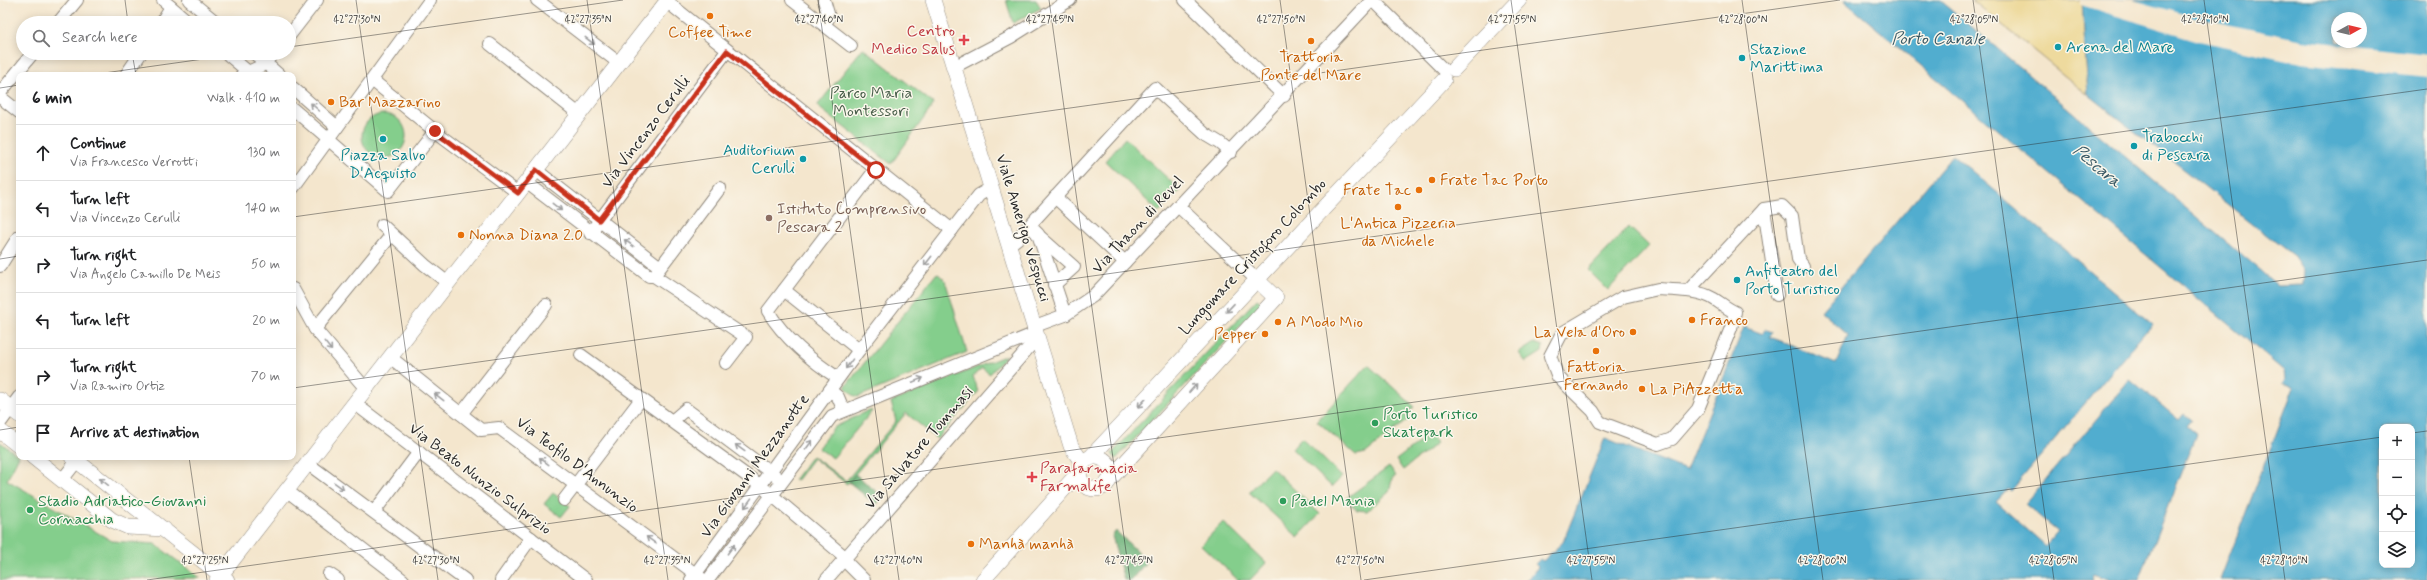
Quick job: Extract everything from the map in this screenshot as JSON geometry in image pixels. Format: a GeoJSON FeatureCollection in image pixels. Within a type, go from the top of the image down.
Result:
{"type":"FeatureCollection","features":[{"type":"Feature","properties":{"kind":"street"},"geometry":{"type":"LineString","coordinates":[[64,16],[77,0]]}},
{"type":"Feature","properties":{"kind":"street"},"geometry":{"type":"LineString","coordinates":[[190,0],[209,16]]}},
{"type":"Feature","properties":{"kind":"street"},"geometry":{"type":"LineString","coordinates":[[296,27],[318,0]]}},
{"type":"Feature","properties":{"kind":"street"},"geometry":{"type":"LineString","coordinates":[[296,184],[430,0]]}},
{"type":"Feature","properties":{"kind":"street"},"geometry":{"type":"LineString","coordinates":[[537,0],[619,63]]}},
{"type":"Feature","properties":{"kind":"street"},"geometry":{"type":"LineString","coordinates":[[792,0],[851,46]]}},
{"type":"Feature","properties":{"kind":"street"},"geometry":{"type":"LineString","coordinates":[[824,0],[828,14],[824,25]]}},
{"type":"Feature","properties":{"kind":"street","name":"Viale Amerigo Vespucci"},"geometry":{"type":"LineString","coordinates":[[933,0],[1071,446],[1084,465]]}},
{"type":"Feature","properties":{"kind":"street"},"geometry":{"type":"LineString","coordinates":[[954,67],[1005,40],[1070,0]]}},
{"type":"Feature","properties":{"kind":"street"},"geometry":{"type":"LineString","coordinates":[[1185,0],[1284,96]]}},
{"type":"Feature","properties":{"kind":"street"},"geometry":{"type":"LineString","coordinates":[[1373,0],[1447,73]]}},
{"type":"Feature","properties":{"kind":"street","name":"Via Thaon di Revel"},"geometry":{"type":"LineString","coordinates":[[1037,334],[1093,296],[1284,96],[1373,0]]}},
{"type":"Feature","properties":{"kind":"street","name":"Lungomare Cristoforo Colombo"},"geometry":{"type":"LineString","coordinates":[[983,580],[1055,501],[1084,465],[1257,280],[1447,73],[1519,0]]}},
{"type":"Feature","properties":{"kind":"street"},"geometry":{"type":"LineString","coordinates":[[79,460],[221,578],[286,490],[667,1],[727,51],[952,230]]}},
{"type":"Feature","properties":{"kind":"street"},"geometry":{"type":"LineString","coordinates":[[162,16],[167,3],[182,16]]}},
{"type":"Feature","properties":{"kind":"street"},"geometry":{"type":"LineString","coordinates":[[490,44],[579,114]]}},
{"type":"Feature","properties":{"kind":"street","name":"Via Vincenzo Cerulli"},"geometry":{"type":"LineString","coordinates":[[590,233],[727,51]]}},
{"type":"Feature","properties":{"kind":"street"},"geometry":{"type":"LineString","coordinates":[[17,72],[27,60]]}},
{"type":"Feature","properties":{"kind":"street"},"geometry":{"type":"LineString","coordinates":[[128,72],[136,60]]}},
{"type":"Feature","properties":{"kind":"street"},"geometry":{"type":"LineString","coordinates":[[233,60],[245,72]]}},
{"type":"Feature","properties":{"kind":"street"},"geometry":{"type":"LineString","coordinates":[[262,60],[276,72]]}},
{"type":"Feature","properties":{"kind":"street"},"geometry":{"type":"LineString","coordinates":[[250,72],[268,60]]}},
{"type":"Feature","properties":{"kind":"street"},"geometry":{"type":"LineString","coordinates":[[0,93],[16,74]]}},
{"type":"Feature","properties":{"kind":"street"},"geometry":{"type":"LineString","coordinates":[[372,80],[435,131],[590,233],[650,276],[657,271],[720,188]]}},
{"type":"Feature","properties":{"kind":"street"},"geometry":{"type":"LineString","coordinates":[[1009,245],[1034,230],[1055,197],[1156,88],[1205,134],[1220,142],[1230,152]]}},
{"type":"Feature","properties":{"kind":"street"},"geometry":{"type":"LineString","coordinates":[[296,91],[337,127]]}},
{"type":"Feature","properties":{"kind":"street"},"geometry":{"type":"LineString","coordinates":[[0,97],[16,110]]}},
{"type":"Feature","properties":{"kind":"street"},"geometry":{"type":"LineString","coordinates":[[296,112],[388,191],[435,131]]}},
{"type":"Feature","properties":{"kind":"street"},"geometry":{"type":"LineString","coordinates":[[536,170],[599,220],[657,271],[746,337],[726,363]]}},
{"type":"Feature","properties":{"kind":"street"},"geometry":{"type":"LineString","coordinates":[[838,378],[826,370],[773,320],[768,311],[876,170]]}},
{"type":"Feature","properties":{"kind":"street","name":"Via Giovanni Mezzanotte"},"geometry":{"type":"LineString","coordinates":[[697,578],[760,486],[859,350],[979,195],[991,188]]}},
{"type":"Feature","properties":{"kind":"street"},"geometry":{"type":"LineString","coordinates":[[1055,197],[1125,262]]}},
{"type":"Feature","properties":{"kind":"street"},"geometry":{"type":"LineString","coordinates":[[1110,479],[1111,474],[1108,464],[1099,458],[1084,465],[1081,481],[1089,488],[1099,489],[1110,479],[1276,298],[1178,206]]}},
{"type":"Feature","properties":{"kind":"street"},"geometry":{"type":"LineString","coordinates":[[1688,292],[1764,210],[1782,206],[1792,216],[1798,259],[1803,266]]}},
{"type":"Feature","properties":{"kind":"street"},"geometry":{"type":"LineString","coordinates":[[1764,210],[1777,295]]}},
{"type":"Feature","properties":{"kind":"street"},"geometry":{"type":"LineString","coordinates":[[382,225],[425,265],[448,283]]}},
{"type":"Feature","properties":{"kind":"street"},"geometry":{"type":"LineString","coordinates":[[1034,230],[1065,315]]}},
{"type":"Feature","properties":{"kind":"street","name":"Via Thaon di Revel"},"geometry":{"type":"LineString","coordinates":[[1034,230],[1074,267],[1054,285]]}},
{"type":"Feature","properties":{"kind":"street"},"geometry":{"type":"LineString","coordinates":[[315,329],[388,238]]}},
{"type":"Feature","properties":{"kind":"street"},"geometry":{"type":"LineString","coordinates":[[0,266],[16,241]]}},
{"type":"Feature","properties":{"kind":"street"},"geometry":{"type":"LineString","coordinates":[[1658,289],[1688,292],[1710,297],[1735,312],[1731,328],[1698,409],[1672,439],[1658,444],[1600,422],[1593,411],[1558,377],[1550,356],[1558,337],[1562,333],[1623,297],[1658,289]]}},
{"type":"Feature","properties":{"kind":"street"},"geometry":{"type":"LineString","coordinates":[[784,290],[859,350]]}},
{"type":"Feature","properties":{"kind":"street"},"geometry":{"type":"LineString","coordinates":[[296,294],[315,329],[366,388]]}},
{"type":"Feature","properties":{"kind":"street"},"geometry":{"type":"LineString","coordinates":[[461,414],[546,305]]}},
{"type":"Feature","properties":{"kind":"street","name":"Via Giovanni Mezzanotte"},"geometry":{"type":"LineString","coordinates":[[708,580],[825,422],[843,409],[1037,334]]}},
{"type":"Feature","properties":{"kind":"street","name":"Via Salvatore Tommasi"},"geometry":{"type":"LineString","coordinates":[[826,580],[1030,346],[1037,334]]}},
{"type":"Feature","properties":{"kind":"street"},"geometry":{"type":"LineString","coordinates":[[581,355],[760,486],[844,558],[864,580]]}},
{"type":"Feature","properties":{"kind":"street","name":"Via Teofilo D'Annunzio"},"geometry":{"type":"LineString","coordinates":[[390,357],[481,430],[499,428],[576,484],[697,578]]}},
{"type":"Feature","properties":{"kind":"street","name":"Via Giovanni Mezzanotte"},"geometry":{"type":"LineString","coordinates":[[830,390],[838,397],[843,409]]}},
{"type":"Feature","properties":{"kind":"street"},"geometry":{"type":"LineString","coordinates":[[564,500],[641,399]]}},
{"type":"Feature","properties":{"kind":"street","name":"Via Beato Nunzio Sulprizio"},"geometry":{"type":"LineString","coordinates":[[354,403],[586,580]]}},
{"type":"Feature","properties":{"kind":"street"},"geometry":{"type":"LineString","coordinates":[[0,423],[12,405]]}},
{"type":"Feature","properties":{"kind":"street"},"geometry":{"type":"LineString","coordinates":[[672,421],[686,408],[782,480]]}},
{"type":"Feature","properties":{"kind":"street"},"geometry":{"type":"LineString","coordinates":[[0,431],[16,444]]}},
{"type":"Feature","properties":{"kind":"street"},"geometry":{"type":"LineString","coordinates":[[374,512],[419,452]]}},
{"type":"Feature","properties":{"kind":"street"},"geometry":{"type":"LineString","coordinates":[[37,460],[112,520],[128,527],[164,529]]}},
{"type":"Feature","properties":{"kind":"street"},"geometry":{"type":"LineString","coordinates":[[62,480],[76,460]]}},
{"type":"Feature","properties":{"kind":"street"},"geometry":{"type":"LineString","coordinates":[[307,463],[465,580]]}},
{"type":"Feature","properties":{"kind":"street","name":"Lungomare Cristoforo Colombo"},"geometry":{"type":"LineString","coordinates":[[1055,501],[1089,488]]}},
{"type":"Feature","properties":{"kind":"street"},"geometry":{"type":"LineString","coordinates":[[286,490],[402,580]]}},
{"type":"Feature","properties":{"kind":"street"},"geometry":{"type":"LineString","coordinates":[[112,520],[121,520],[129,512],[130,506],[123,497]]}},
{"type":"Feature","properties":{"kind":"street"},"geometry":{"type":"LineString","coordinates":[[500,580],[532,538]]}},
{"type":"Feature","properties":{"kind":"green space"},"geometry":{"type":"Polygon","coordinates":[[[1006,0],[1036,0],[1041,8],[1013,23],[1006,0]]]}},
{"type":"Feature","properties":{"kind":"green space","name":"Parco Maria Montessori"},"geometry":{"type":"Polygon","coordinates":[[[863,48],[934,104],[891,164],[817,106],[863,48]]]}},
{"type":"Feature","properties":{"kind":"green space"},"geometry":{"type":"Polygon","coordinates":[[[380,114],[388,114],[393,115],[400,120],[405,127],[405,145],[400,152],[393,157],[380,158],[372,155],[365,148],[362,140],[362,132],[365,124],[372,117],[380,114]]]}},
{"type":"Feature","properties":{"kind":"green space"},"geometry":{"type":"Polygon","coordinates":[[[1125,138],[1180,190],[1159,212],[1105,161],[1125,138]]]}},
{"type":"Feature","properties":{"kind":"green space"},"geometry":{"type":"Polygon","coordinates":[[[1629,227],[1649,246],[1608,290],[1588,270],[1629,227]]]}},
{"type":"Feature","properties":{"kind":"green space"},"geometry":{"type":"Polygon","coordinates":[[[937,273],[945,280],[967,352],[858,397],[853,395],[845,387],[937,273]]]}},
{"type":"Feature","properties":{"kind":"green space"},"geometry":{"type":"Polygon","coordinates":[[[1257,299],[1262,303],[1116,459],[1112,454],[1114,451],[1257,299]]]}},
{"type":"Feature","properties":{"kind":"green space"},"geometry":{"type":"Polygon","coordinates":[[[1534,343],[1543,346],[1542,352],[1526,362],[1519,353],[1534,343]]]}},
{"type":"Feature","properties":{"kind":"green space"},"geometry":{"type":"Polygon","coordinates":[[[1007,355],[990,374],[982,368],[973,376],[978,392],[937,439],[906,413],[847,484],[813,458],[796,481],[794,480],[812,456],[846,481],[896,421],[891,402],[1007,355]]]}},
{"type":"Feature","properties":{"kind":"green space"},"geometry":{"type":"Polygon","coordinates":[[[1368,365],[1415,407],[1404,414],[1409,419],[1366,453],[1356,455],[1317,421],[1368,365]]]}},
{"type":"Feature","properties":{"kind":"green space"},"geometry":{"type":"Polygon","coordinates":[[[869,410],[872,411],[833,458],[818,448],[833,428],[869,410]]]}},
{"type":"Feature","properties":{"kind":"green space"},"geometry":{"type":"Polygon","coordinates":[[[1430,434],[1437,443],[1403,470],[1396,460],[1430,434]]]}},
{"type":"Feature","properties":{"kind":"green space"},"geometry":{"type":"Polygon","coordinates":[[[1302,438],[1342,477],[1332,487],[1292,449],[1302,438]]]}},
{"type":"Feature","properties":{"kind":"green space","name":"Stadio Adriatico-Giovanni Cornacchia"},"geometry":{"type":"Polygon","coordinates":[[[0,442],[16,454],[17,460],[7,480],[112,541],[155,544],[200,578],[0,580],[0,442]]]}},
{"type":"Feature","properties":{"kind":"green space"},"geometry":{"type":"Polygon","coordinates":[[[1389,467],[1396,476],[1392,478],[1389,492],[1367,511],[1357,510],[1345,499],[1389,467]]]}},
{"type":"Feature","properties":{"kind":"green space","name":"Padel Mania"},"geometry":{"type":"Polygon","coordinates":[[[1272,468],[1320,514],[1298,537],[1249,492],[1272,468]]]}},
{"type":"Feature","properties":{"kind":"green space"},"geometry":{"type":"Polygon","coordinates":[[[855,474],[883,497],[876,505],[849,482],[855,474]]]}},
{"type":"Feature","properties":{"kind":"green space"},"geometry":{"type":"Polygon","coordinates":[[[553,493],[570,506],[561,517],[544,504],[553,493]]]}},
{"type":"Feature","properties":{"kind":"green space"},"geometry":{"type":"Polygon","coordinates":[[[1223,522],[1266,563],[1250,580],[1238,580],[1201,545],[1223,522]]]}},
{"type":"Feature","properties":{"kind":"green space"},"geometry":{"type":"Polygon","coordinates":[[[1116,531],[1147,561],[1131,580],[1124,580],[1112,536],[1116,531]]]}},
{"type":"Feature","properties":{"kind":"sand","name":"Arena del Mare"},"geometry":{"type":"Polygon","coordinates":[[[1972,0],[2082,0],[2088,95],[1972,0]]]}},
{"type":"Feature","properties":{"kind":"water"},"geometry":{"type":"Polygon","coordinates":[[[1843,0],[1940,0],[2278,286],[2303,285],[2304,270],[2296,258],[2088,95],[2082,0],[2427,0],[2427,580],[2220,580],[2294,387],[2282,383],[2285,380],[2284,371],[1843,0]]]}},
{"type":"Feature","properties":{"kind":"water"},"geometry":{"type":"Polygon","coordinates":[[[1953,155],[2152,324],[2011,491],[2008,489],[1996,502],[2046,546],[2058,532],[2025,504],[2130,379],[2179,420],[2184,414],[2191,420],[2186,426],[2196,434],[2139,580],[2111,580],[2093,574],[2091,580],[1527,580],[1538,567],[1535,564],[1540,559],[1543,561],[1563,542],[1605,438],[1686,470],[1744,327],[1763,334],[1765,329],[1772,332],[1770,337],[1836,364],[1848,335],[1821,311],[1953,155]]]}},
{"type":"Feature","properties":{"kind":"pier"},"geometry":{"type":"Polygon","coordinates":[[[2080,0],[2133,0],[2202,19],[2303,40],[2331,43],[2331,48],[2367,47],[2427,54],[2427,77],[2301,63],[2199,41],[2080,5],[2080,0]]]}},
{"type":"Feature","properties":{"kind":"place","name":"Coffee Time"},"geometry":{"type":"Point","coordinates":[710,16]}},
{"type":"Feature","properties":{"kind":"place","name":"Centro Medico Salus"},"geometry":{"type":"Point","coordinates":[964,40]}},
{"type":"Feature","properties":{"kind":"place","name":"Trattoria Ponte del Mare"},"geometry":{"type":"Point","coordinates":[1311,41]}},
{"type":"Feature","properties":{"kind":"place","name":"Arena del Mare"},"geometry":{"type":"Point","coordinates":[2058,47]}},
{"type":"Feature","properties":{"kind":"place","name":"Stazione Marittima"},"geometry":{"type":"Point","coordinates":[1742,58]}},
{"type":"Feature","properties":{"kind":"place","name":"Bar Mazzarino"},"geometry":{"type":"Point","coordinates":[331,102]}},
{"type":"Feature","properties":{"kind":"place","name":"Piazza Salvo D'Acquisto"},"geometry":{"type":"Point","coordinates":[383,139]}},
{"type":"Feature","properties":{"kind":"place","name":"Trabocchi di Pescara"},"geometry":{"type":"Point","coordinates":[2134,146]}},
{"type":"Feature","properties":{"kind":"place","name":"Auditorium Cerulli"},"geometry":{"type":"Point","coordinates":[803,159]}},
{"type":"Feature","properties":{"kind":"place","name":"Frate Tac Porto"},"geometry":{"type":"Point","coordinates":[1432,180]}},
{"type":"Feature","properties":{"kind":"place","name":"Frate Tac"},"geometry":{"type":"Point","coordinates":[1419,190]}},
{"type":"Feature","properties":{"kind":"place","name":"L'Antica Pizzeria da Michele"},"geometry":{"type":"Point","coordinates":[1398,207]}},
{"type":"Feature","properties":{"kind":"place","name":"Istituto Comprensivo Pescara 2"},"geometry":{"type":"Point","coordinates":[769,218]}},
{"type":"Feature","properties":{"kind":"place","name":"Nonna Diana 2.0"},"geometry":{"type":"Point","coordinates":[461,235]}},
{"type":"Feature","properties":{"kind":"place","name":"Anfiteatro del Porto Turistico"},"geometry":{"type":"Point","coordinates":[1737,280]}},
{"type":"Feature","properties":{"kind":"place","name":"Franco"},"geometry":{"type":"Point","coordinates":[1692,320]}},
{"type":"Feature","properties":{"kind":"place","name":"A Modo Mio"},"geometry":{"type":"Point","coordinates":[1278,322]}},
{"type":"Feature","properties":{"kind":"place","name":"La Vela d'Oro"},"geometry":{"type":"Point","coordinates":[1633,332]}},
{"type":"Feature","properties":{"kind":"place","name":"Pepper"},"geometry":{"type":"Point","coordinates":[1265,334]}},
{"type":"Feature","properties":{"kind":"place","name":"Fattoria Fernando"},"geometry":{"type":"Point","coordinates":[1596,351]}},
{"type":"Feature","properties":{"kind":"place","name":"La PiAzzetta"},"geometry":{"type":"Point","coordinates":[1642,389]}},
{"type":"Feature","properties":{"kind":"place","name":"Porto Turistico Skatepark"},"geometry":{"type":"Point","coordinates":[1375,423]}},
{"type":"Feature","properties":{"kind":"place","name":"Parafarmacia Farmalife"},"geometry":{"type":"Point","coordinates":[1032,477]}},
{"type":"Feature","properties":{"kind":"place","name":"Padel Mania"},"geometry":{"type":"Point","coordinates":[1283,501]}},
{"type":"Feature","properties":{"kind":"place","name":"Stadio Adriatico-Giovanni Cornacchia"},"geometry":{"type":"Point","coordinates":[30,510]}},
{"type":"Feature","properties":{"kind":"place","name":"Manhà manhà"},"geometry":{"type":"Point","coordinates":[971,544]}},
{"type":"Feature","properties":{"kind":"route"},"geometry":{"type":"LineString","coordinates":[[435,131],[518,193],[536,170],[599,220],[727,51],[876,170]]}},
{"type":"Feature","properties":{"kind":"water label","name":"Porto Canale"},"geometry":{"type":"Point","coordinates":[1938,39]}},
{"type":"Feature","properties":{"kind":"water label","name":"Pescara"},"geometry":{"type":"Point","coordinates":[2097,166]}}]}
